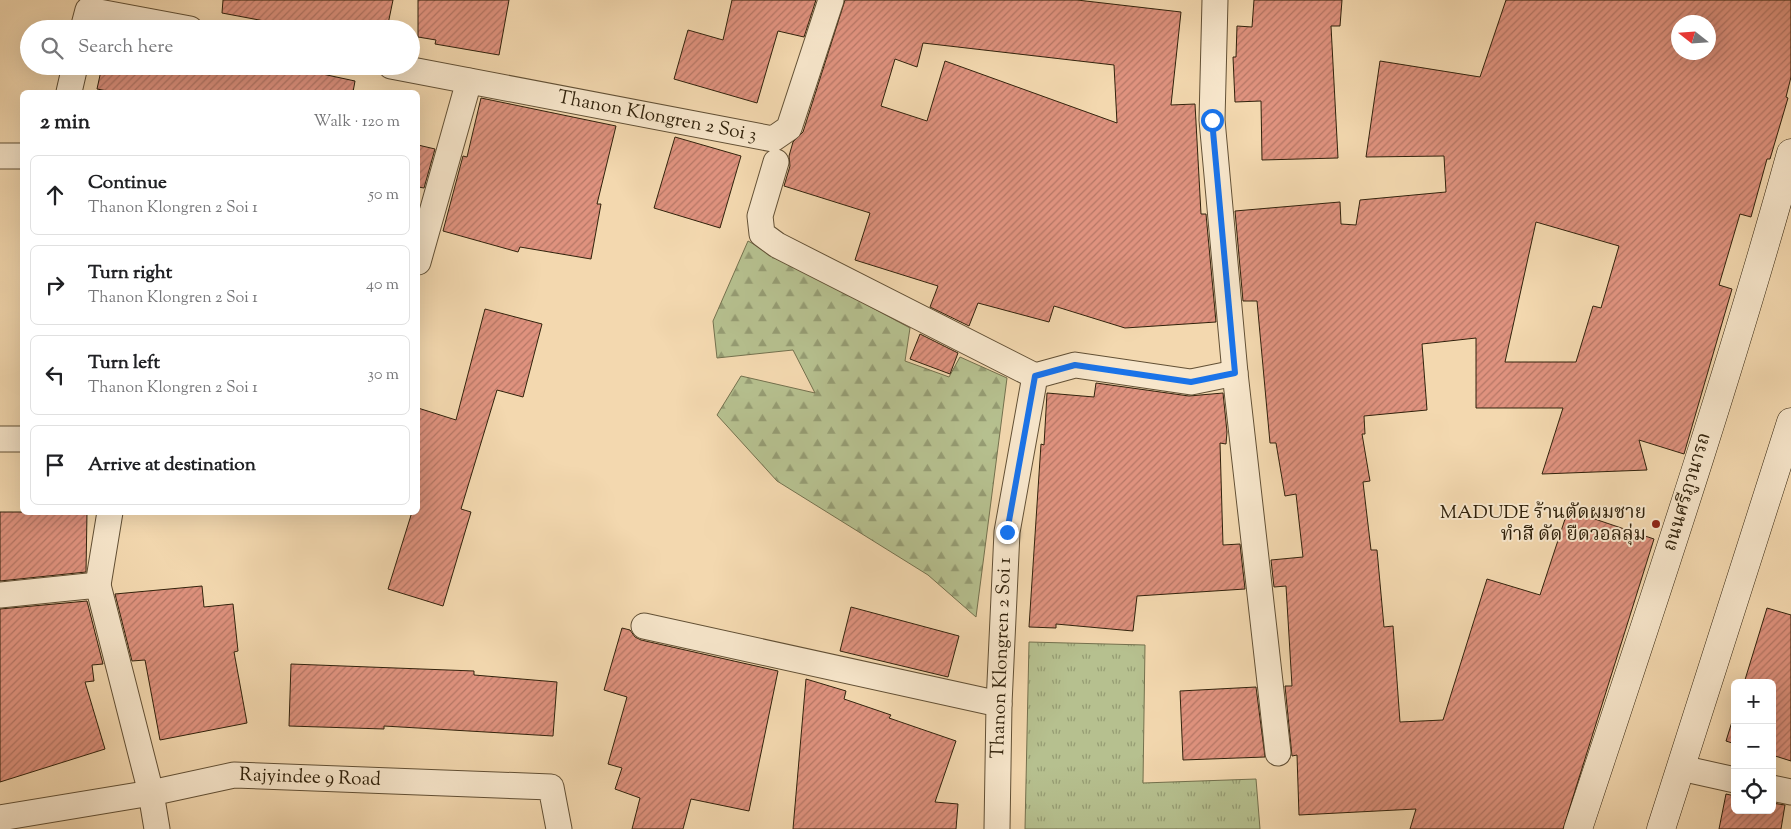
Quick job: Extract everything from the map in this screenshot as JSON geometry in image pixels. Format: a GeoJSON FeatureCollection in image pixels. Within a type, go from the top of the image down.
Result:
{"type":"FeatureCollection","features":[{"type":"Feature","properties":{"kind":"main road","name":"ถนนศรีภูวนารถ"},"geometry":{"type":"LineString","coordinates":[[1578,829],[1675,536],[1767,240],[1791,153]]}},
{"type":"Feature","properties":{"kind":"main road"},"geometry":{"type":"LineString","coordinates":[[1661,829],[1791,422]]}},
{"type":"Feature","properties":{"kind":"street","name":"Thanon Klongren 2 Soi 3"},"geometry":{"type":"LineString","coordinates":[[420,72],[773,139],[790,128],[831,0]]}},
{"type":"Feature","properties":{"kind":"street"},"geometry":{"type":"LineString","coordinates":[[1215,0],[1212,120],[1235,373],[1278,753]]}},
{"type":"Feature","properties":{"kind":"street"},"geometry":{"type":"LineString","coordinates":[[85,20],[88,10],[142,20]]}},
{"type":"Feature","properties":{"kind":"street"},"geometry":{"type":"LineString","coordinates":[[69,90],[73,75]]}},
{"type":"Feature","properties":{"kind":"street"},"geometry":{"type":"LineString","coordinates":[[420,255],[469,81]]}},
{"type":"Feature","properties":{"kind":"street"},"geometry":{"type":"LineString","coordinates":[[0,156],[20,156]]}},
{"type":"Feature","properties":{"kind":"street"},"geometry":{"type":"LineString","coordinates":[[776,162],[760,216],[762,234],[777,245],[1035,376],[1075,365],[1191,382],[1235,373]]}},
{"type":"Feature","properties":{"kind":"street","name":"Thanon Klongren 2 Soi 1"},"geometry":{"type":"LineString","coordinates":[[997,829],[1007,532],[1035,376]]}},
{"type":"Feature","properties":{"kind":"street"},"geometry":{"type":"LineString","coordinates":[[0,439],[20,439]]}},
{"type":"Feature","properties":{"kind":"street"},"geometry":{"type":"LineString","coordinates":[[110,515],[98,585],[151,793],[157,829]]}},
{"type":"Feature","properties":{"kind":"street"},"geometry":{"type":"LineString","coordinates":[[0,595],[98,585]]}},
{"type":"Feature","properties":{"kind":"street"},"geometry":{"type":"LineString","coordinates":[[644,626],[1000,704]]}},
{"type":"Feature","properties":{"kind":"street"},"geometry":{"type":"LineString","coordinates":[[1680,768],[1731,779]]}},
{"type":"Feature","properties":{"kind":"street","name":"Rajyindee 9 Road"},"geometry":{"type":"LineString","coordinates":[[0,818],[151,793],[234,775],[551,787],[559,829]]}},
{"type":"Feature","properties":{"kind":"street"},"geometry":{"type":"LineString","coordinates":[[1776,789],[1791,792]]}},
{"type":"Feature","properties":{"kind":"green space"},"geometry":{"type":"Polygon","coordinates":[[[748,241],[910,328],[905,361],[949,377],[960,357],[1007,378],[976,617],[928,575],[777,481],[717,415],[741,376],[815,393],[793,350],[717,358],[713,321],[748,241]]]}},
{"type":"Feature","properties":{"kind":"green space"},"geometry":{"type":"Polygon","coordinates":[[[1029,642],[1145,645],[1143,783],[1256,779],[1260,829],[1025,829],[1029,642]]]}},
{"type":"Feature","properties":{"kind":"building"},"geometry":{"type":"Polygon","coordinates":[[[223,0],[393,0],[389,20],[259,20],[222,13],[223,0]]]}},
{"type":"Feature","properties":{"kind":"building"},"geometry":{"type":"Polygon","coordinates":[[[418,0],[509,0],[499,55],[435,44],[436,40],[420,37],[420,20],[418,20],[418,0]]]}},
{"type":"Feature","properties":{"kind":"building"},"geometry":{"type":"Polygon","coordinates":[[[732,0],[816,0],[804,37],[778,31],[757,103],[674,79],[688,30],[723,40],[732,0]]]}},
{"type":"Feature","properties":{"kind":"building"},"geometry":{"type":"Polygon","coordinates":[[[845,0],[1077,0],[1181,12],[1171,105],[1195,104],[1201,214],[1206,214],[1216,322],[1125,328],[1054,306],[1049,322],[978,303],[969,326],[930,307],[938,286],[855,260],[870,213],[784,186],[790,166],[789,156],[793,142],[803,132],[845,0]],[[923,43],[917,67],[895,59],[881,106],[927,121],[945,61],[1117,123],[1114,65],[923,43]]]}},
{"type":"Feature","properties":{"kind":"building"},"geometry":{"type":"Polygon","coordinates":[[[1254,0],[1342,0],[1340,26],[1331,26],[1338,158],[1262,160],[1261,101],[1235,102],[1233,57],[1236,57],[1237,26],[1252,27],[1254,0]]]}},
{"type":"Feature","properties":{"kind":"building"},"geometry":{"type":"Polygon","coordinates":[[[1506,0],[1791,0],[1791,77],[1786,97],[1788,98],[1770,159],[1767,159],[1751,217],[1740,214],[1719,285],[1732,289],[1684,454],[1639,440],[1647,470],[1542,474],[1563,408],[1476,408],[1476,338],[1422,344],[1427,410],[1364,416],[1365,434],[1362,434],[1370,481],[1363,482],[1371,550],[1377,550],[1384,627],[1393,626],[1400,722],[1443,720],[1487,579],[1540,595],[1568,510],[1654,539],[1563,829],[1410,829],[1416,809],[1299,815],[1297,755],[1292,756],[1285,686],[1292,686],[1286,586],[1274,587],[1271,560],[1303,557],[1296,494],[1285,496],[1276,443],[1270,443],[1257,301],[1243,301],[1235,211],[1340,202],[1341,224],[1356,225],[1360,200],[1446,192],[1444,156],[1366,157],[1380,61],[1480,77],[1506,0]],[[1536,222],[1505,362],[1576,362],[1593,306],[1601,308],[1619,246],[1536,222]]]}},
{"type":"Feature","properties":{"kind":"building"},"geometry":{"type":"Polygon","coordinates":[[[100,75],[327,75],[355,81],[353,90],[97,89],[100,75]]]}},
{"type":"Feature","properties":{"kind":"building"},"geometry":{"type":"Polygon","coordinates":[[[481,98],[616,126],[597,204],[601,204],[591,259],[520,247],[518,252],[443,231],[463,156],[467,157],[481,98]]]}},
{"type":"Feature","properties":{"kind":"building"},"geometry":{"type":"Polygon","coordinates":[[[675,137],[741,156],[720,228],[654,208],[675,137]]]}},
{"type":"Feature","properties":{"kind":"building"},"geometry":{"type":"Polygon","coordinates":[[[420,145],[435,149],[424,188],[420,187],[420,145]]]}},
{"type":"Feature","properties":{"kind":"building"},"geometry":{"type":"Polygon","coordinates":[[[485,309],[542,324],[523,397],[497,390],[461,509],[471,512],[443,606],[388,589],[411,515],[420,515],[420,409],[456,420],[485,309]]]}},
{"type":"Feature","properties":{"kind":"building"},"geometry":{"type":"Polygon","coordinates":[[[920,334],[958,353],[950,374],[910,359],[920,334]]]}},
{"type":"Feature","properties":{"kind":"building"},"geometry":{"type":"Polygon","coordinates":[[[1096,383],[1189,396],[1223,393],[1227,432],[1226,444],[1220,443],[1223,545],[1240,544],[1245,589],[1137,596],[1133,631],[1056,624],[1056,628],[1029,627],[1041,444],[1044,445],[1047,393],[1094,397],[1096,383]]]}},
{"type":"Feature","properties":{"kind":"building"},"geometry":{"type":"Polygon","coordinates":[[[0,512],[20,512],[20,515],[87,515],[86,572],[0,581],[0,512]]]}},
{"type":"Feature","properties":{"kind":"building"},"geometry":{"type":"Polygon","coordinates":[[[202,586],[204,607],[233,604],[238,651],[234,652],[247,723],[160,740],[145,660],[132,661],[115,594],[202,586]]]}},
{"type":"Feature","properties":{"kind":"building"},"geometry":{"type":"Polygon","coordinates":[[[87,601],[103,664],[92,665],[94,681],[85,682],[105,749],[0,782],[0,609],[87,601]]]}},
{"type":"Feature","properties":{"kind":"building"},"geometry":{"type":"Polygon","coordinates":[[[851,607],[959,636],[948,677],[840,651],[851,607]]]}},
{"type":"Feature","properties":{"kind":"building"},"geometry":{"type":"Polygon","coordinates":[[[1767,608],[1791,615],[1791,761],[1776,756],[1776,679],[1745,679],[1767,608]]]}},
{"type":"Feature","properties":{"kind":"building"},"geometry":{"type":"Polygon","coordinates":[[[622,628],[630,630],[635,637],[641,640],[778,671],[749,811],[691,799],[683,829],[632,829],[640,798],[615,789],[622,768],[608,764],[627,697],[604,690],[622,628]]]}},
{"type":"Feature","properties":{"kind":"building"},"geometry":{"type":"Polygon","coordinates":[[[291,664],[474,671],[474,675],[557,682],[553,736],[384,726],[384,729],[289,726],[291,664]]]}},
{"type":"Feature","properties":{"kind":"building"},"geometry":{"type":"Polygon","coordinates":[[[806,679],[846,691],[844,699],[891,715],[889,718],[956,741],[935,802],[958,804],[956,829],[793,829],[806,679]]]}},
{"type":"Feature","properties":{"kind":"building"},"geometry":{"type":"Polygon","coordinates":[[[1256,687],[1265,757],[1183,760],[1180,691],[1256,687]]]}},
{"type":"Feature","properties":{"kind":"building"},"geometry":{"type":"Polygon","coordinates":[[[1731,725],[1731,743],[1726,741],[1731,725]]]}},
{"type":"Feature","properties":{"kind":"building"},"geometry":{"type":"Polygon","coordinates":[[[1726,794],[1731,795],[1731,814],[1776,814],[1776,804],[1785,805],[1781,829],[1719,829],[1726,794]]]}},
{"type":"Feature","properties":{"kind":"place","name":"MADUDE ร้านตัดผมชาย ทำสี ดัด ยืดวอลลุ่ม"},"geometry":{"type":"Point","coordinates":[1656,524]}},
{"type":"Feature","properties":{"kind":"route"},"geometry":{"type":"LineString","coordinates":[[1007,532],[1035,376],[1075,365],[1191,382],[1235,373],[1212,120]]}}]}
